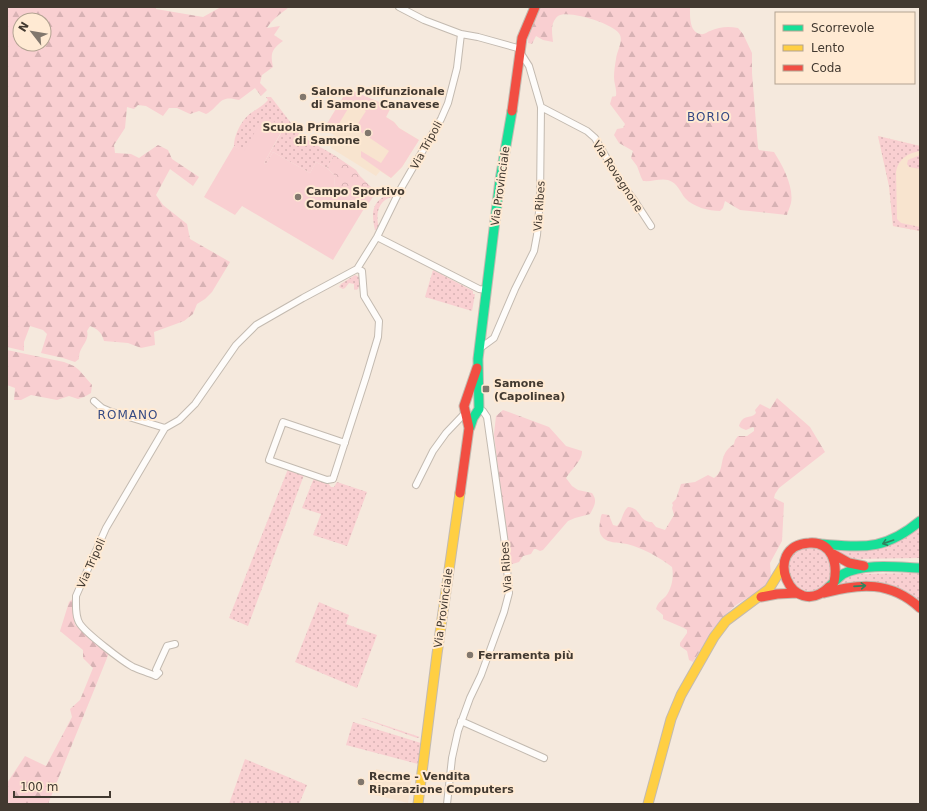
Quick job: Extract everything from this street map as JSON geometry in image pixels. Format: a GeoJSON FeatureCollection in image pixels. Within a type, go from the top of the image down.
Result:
{"type":"FeatureCollection","features":[{"type":"Feature","properties":{"kind":"main road","name":"Via Provinciale"},"geometry":{"type":"LineString","coordinates":[[418,804],[437,654],[469,428],[473,410],[500,180],[518,72],[520,50],[524,32],[535,7]]}},
{"type":"Feature","properties":{"kind":"main road","name":"Via Provinciale"},"geometry":{"type":"LineString","coordinates":[[473,410],[464,406],[467,402],[477,368]]}},
{"type":"Feature","properties":{"kind":"main road"},"geometry":{"type":"LineString","coordinates":[[797,593],[786,582],[783,574],[785,558],[796,546],[812,542],[860,547],[881,544],[907,533],[920,521]]}},
{"type":"Feature","properties":{"kind":"main road"},"geometry":{"type":"LineString","coordinates":[[820,544],[833,554],[849,563],[874,567],[920,568]]}},
{"type":"Feature","properties":{"kind":"main road"},"geometry":{"type":"LineString","coordinates":[[833,554],[837,568],[834,582]]}},
{"type":"Feature","properties":{"kind":"main road"},"geometry":{"type":"LineString","coordinates":[[648,804],[671,719],[681,695],[714,638],[726,621],[769,589],[783,566]]}},
{"type":"Feature","properties":{"kind":"main road"},"geometry":{"type":"LineString","coordinates":[[822,593],[829,589],[842,574],[849,571],[874,567]]}},
{"type":"Feature","properties":{"kind":"main road"},"geometry":{"type":"LineString","coordinates":[[760,597],[776,594],[797,593],[806,596],[814,596],[856,586],[876,586],[898,592],[920,608]]}},
{"type":"Feature","properties":{"kind":"street"},"geometry":{"type":"LineString","coordinates":[[399,7],[424,20],[461,34],[478,37],[520,50]]}},
{"type":"Feature","properties":{"kind":"street","name":"Via Tripoli"},"geometry":{"type":"LineString","coordinates":[[175,644],[167,646],[156,670],[159,673],[156,676],[134,667],[122,660],[94,637],[80,623],[77,614],[76,596],[106,528],[165,428],[179,420],[195,404],[236,345],[256,325],[357,269],[377,237],[400,190],[441,119],[448,103],[457,68],[461,34]]}},
{"type":"Feature","properties":{"kind":"street","name":"Via Ribes"},"geometry":{"type":"LineString","coordinates":[[480,349],[494,338],[515,289],[534,251],[537,235],[540,200],[541,107],[529,66],[520,50]]}},
{"type":"Feature","properties":{"kind":"street","name":"Via Rovagnone"},"geometry":{"type":"LineString","coordinates":[[541,107],[587,131],[595,138],[621,183],[634,200],[650,226]]}},
{"type":"Feature","properties":{"kind":"street"},"geometry":{"type":"LineString","coordinates":[[377,237],[479,289],[486,290]]}},
{"type":"Feature","properties":{"kind":"street"},"geometry":{"type":"LineString","coordinates":[[344,442],[283,422],[269,460],[327,480],[333,479],[378,337],[379,321],[364,296],[362,271],[357,269]]}},
{"type":"Feature","properties":{"kind":"street"},"geometry":{"type":"LineString","coordinates":[[94,401],[102,408],[109,411],[165,428]]}},
{"type":"Feature","properties":{"kind":"street"},"geometry":{"type":"LineString","coordinates":[[416,485],[433,450],[446,433],[473,410]]}},
{"type":"Feature","properties":{"kind":"street","name":"Via Ribes"},"geometry":{"type":"LineString","coordinates":[[447,804],[454,747],[461,721],[492,646],[509,594],[505,544],[487,417],[483,411],[473,410]]}},
{"type":"Feature","properties":{"kind":"street"},"geometry":{"type":"LineString","coordinates":[[461,721],[544,758]]}},
{"type":"Feature","properties":{"kind":"shaded area","name":"Scuola Primaria di Samone"},"geometry":{"type":"Polygon","coordinates":[[[348,89],[391,107],[386,117],[394,122],[399,128],[419,140],[402,167],[391,178],[380,171],[376,176],[331,148],[337,137],[326,130],[325,127],[348,89]]]}},
{"type":"Feature","properties":{"kind":"shaded area"},"geometry":{"type":"Polygon","coordinates":[[[878,136],[920,146],[920,231],[893,226],[889,186],[878,136]]]}},
{"type":"Feature","properties":{"kind":"shaded area"},"geometry":{"type":"Polygon","coordinates":[[[376,769],[412,777],[408,803],[371,794],[376,769]]]}},
{"type":"Feature","properties":{"kind":"green space"},"geometry":{"type":"Polygon","coordinates":[[[7,7],[156,7],[156,9],[203,17],[221,7],[289,7],[274,19],[267,28],[280,26],[274,35],[283,41],[274,49],[272,55],[273,67],[262,75],[260,83],[267,90],[261,96],[255,88],[239,100],[223,100],[206,114],[199,111],[190,114],[177,108],[169,108],[163,116],[146,106],[138,105],[134,109],[127,107],[125,128],[114,145],[115,153],[131,154],[139,158],[158,145],[168,150],[172,159],[199,177],[193,186],[170,169],[156,195],[163,205],[187,224],[190,239],[230,262],[212,292],[197,304],[193,314],[184,321],[154,332],[155,345],[141,348],[128,343],[104,341],[99,332],[90,326],[87,331],[87,338],[80,351],[79,359],[75,362],[41,353],[47,334],[43,330],[30,326],[24,342],[24,351],[7,347],[7,7]]]}},
{"type":"Feature","properties":{"kind":"green space"},"geometry":{"type":"Polygon","coordinates":[[[540,7],[690,7],[692,27],[697,33],[703,34],[724,27],[738,28],[743,34],[752,53],[752,73],[758,148],[759,150],[774,152],[784,170],[792,197],[787,215],[740,210],[725,201],[723,208],[720,211],[706,209],[688,201],[676,185],[671,181],[662,179],[643,181],[637,166],[631,158],[633,151],[619,143],[614,135],[617,129],[623,128],[625,124],[610,104],[612,97],[616,96],[614,72],[621,41],[620,35],[610,26],[601,22],[581,16],[563,14],[555,19],[552,28],[553,42],[543,40],[536,36],[532,44],[528,43],[531,25],[540,7]]]}},
{"type":"Feature","properties":{"kind":"green space","name":"Scuola Primaria di Samone"},"geometry":{"type":"Polygon","coordinates":[[[348,89],[391,107],[386,117],[394,122],[399,128],[419,140],[402,167],[391,178],[361,157],[361,151],[381,163],[389,151],[355,128],[366,111],[352,102],[337,127],[331,123],[327,128],[325,127],[348,89]]]}},
{"type":"Feature","properties":{"kind":"green space"},"geometry":{"type":"Polygon","coordinates":[[[266,97],[271,97],[301,136],[334,155],[327,168],[316,162],[310,173],[273,152],[266,164],[264,163],[284,128],[244,152],[234,146],[235,137],[242,123],[248,116],[268,100],[266,97]]]}},
{"type":"Feature","properties":{"kind":"green space","name":"Campo Sportivo Comunale"},"geometry":{"type":"Polygon","coordinates":[[[264,116],[284,127],[264,163],[266,164],[273,152],[310,173],[316,162],[327,168],[335,176],[334,188],[365,207],[333,260],[242,206],[235,215],[204,197],[234,146],[244,151],[264,116]]]}},
{"type":"Feature","properties":{"kind":"green space"},"geometry":{"type":"Polygon","coordinates":[[[878,136],[920,146],[920,151],[911,153],[901,160],[896,172],[897,219],[901,223],[920,227],[920,231],[893,226],[889,186],[878,136]]]}},
{"type":"Feature","properties":{"kind":"green space"},"geometry":{"type":"Polygon","coordinates":[[[334,155],[356,170],[376,192],[367,206],[365,207],[334,188],[335,176],[327,168],[334,155]]]}},
{"type":"Feature","properties":{"kind":"green space"},"geometry":{"type":"Polygon","coordinates":[[[920,155],[920,169],[909,167],[907,164],[908,160],[920,155]]]}},
{"type":"Feature","properties":{"kind":"green space"},"geometry":{"type":"Polygon","coordinates":[[[396,193],[393,200],[391,197],[381,204],[378,211],[378,224],[380,225],[378,230],[375,230],[373,216],[375,205],[383,198],[396,193]]]}},
{"type":"Feature","properties":{"kind":"green space"},"geometry":{"type":"Polygon","coordinates":[[[433,270],[473,291],[473,294],[475,294],[472,311],[425,297],[433,270]]]}},
{"type":"Feature","properties":{"kind":"green space"},"geometry":{"type":"Polygon","coordinates":[[[355,275],[359,277],[361,281],[358,289],[354,289],[354,284],[349,283],[343,289],[339,287],[341,284],[355,275]]]}},
{"type":"Feature","properties":{"kind":"green space"},"geometry":{"type":"Polygon","coordinates":[[[7,350],[64,362],[74,366],[92,385],[91,393],[78,399],[69,396],[57,400],[31,395],[21,400],[14,400],[15,388],[7,385],[7,350]]]}},
{"type":"Feature","properties":{"kind":"green space"},"geometry":{"type":"Polygon","coordinates":[[[777,398],[810,427],[825,452],[779,488],[775,494],[774,498],[784,503],[782,541],[770,563],[771,577],[765,587],[736,605],[726,614],[713,629],[693,662],[689,660],[687,651],[680,646],[680,643],[687,633],[687,630],[663,619],[663,615],[656,609],[670,589],[673,578],[672,567],[645,550],[603,538],[600,531],[601,516],[602,514],[609,515],[613,525],[617,526],[628,507],[636,510],[644,520],[652,522],[656,527],[665,530],[674,515],[672,503],[676,499],[681,484],[695,482],[708,475],[714,478],[720,471],[725,453],[734,444],[738,436],[747,436],[754,431],[753,427],[746,430],[741,428],[739,426],[742,420],[754,415],[756,413],[755,410],[760,404],[770,409],[777,398]]]}},
{"type":"Feature","properties":{"kind":"green space"},"geometry":{"type":"Polygon","coordinates":[[[503,410],[549,427],[566,446],[582,451],[581,458],[566,478],[572,486],[578,490],[592,493],[595,499],[594,506],[590,514],[568,521],[543,550],[540,551],[534,549],[531,554],[523,556],[519,562],[509,565],[494,434],[496,416],[503,410]]]}},
{"type":"Feature","properties":{"kind":"green space"},"geometry":{"type":"Polygon","coordinates":[[[288,469],[304,475],[248,626],[229,618],[288,469]]]}},
{"type":"Feature","properties":{"kind":"green space"},"geometry":{"type":"Polygon","coordinates":[[[314,478],[328,483],[331,487],[334,487],[337,482],[367,492],[347,546],[313,535],[321,514],[302,508],[314,478]]]}},
{"type":"Feature","properties":{"kind":"green space"},"geometry":{"type":"Polygon","coordinates":[[[920,526],[920,558],[852,559],[841,553],[837,548],[853,550],[920,526]]]}},
{"type":"Feature","properties":{"kind":"green space"},"geometry":{"type":"Polygon","coordinates":[[[810,547],[822,551],[828,557],[832,569],[828,581],[822,587],[810,591],[798,587],[792,581],[788,569],[792,557],[798,551],[810,547]]]}},
{"type":"Feature","properties":{"kind":"green space"},"geometry":{"type":"Polygon","coordinates":[[[920,573],[920,604],[906,593],[840,585],[838,583],[847,577],[858,574],[920,573]]]}},
{"type":"Feature","properties":{"kind":"green space"},"geometry":{"type":"Polygon","coordinates":[[[76,596],[73,612],[75,625],[109,653],[48,804],[7,804],[7,783],[25,756],[46,766],[72,717],[70,709],[80,700],[93,668],[83,658],[83,650],[60,631],[69,602],[76,596]]]}},
{"type":"Feature","properties":{"kind":"green space"},"geometry":{"type":"Polygon","coordinates":[[[319,602],[349,615],[346,624],[377,635],[357,688],[295,662],[319,602]]]}},
{"type":"Feature","properties":{"kind":"green space"},"geometry":{"type":"Polygon","coordinates":[[[361,718],[363,718],[420,737],[417,738],[361,718]]]}},
{"type":"Feature","properties":{"kind":"green space"},"geometry":{"type":"Polygon","coordinates":[[[353,722],[421,743],[418,764],[346,745],[353,722]]]}},
{"type":"Feature","properties":{"kind":"green space"},"geometry":{"type":"Polygon","coordinates":[[[245,759],[307,785],[299,804],[229,804],[245,759]]]}},
{"type":"Feature","properties":{"kind":"traffic: fast"},"geometry":{"type":"LineString","coordinates":[[470,427],[473,418],[479,409],[478,359],[500,180],[512,111]]}},
{"type":"Feature","properties":{"kind":"traffic: fast"},"geometry":{"type":"LineString","coordinates":[[820,544],[849,546],[873,545],[895,538],[920,521]]}},
{"type":"Feature","properties":{"kind":"traffic: fast"},"geometry":{"type":"LineString","coordinates":[[829,587],[843,574],[860,568],[880,566],[920,568]]}},
{"type":"Feature","properties":{"kind":"traffic: slow"},"geometry":{"type":"LineString","coordinates":[[418,804],[437,654],[460,493]]}},
{"type":"Feature","properties":{"kind":"traffic: slow"},"geometry":{"type":"LineString","coordinates":[[648,804],[671,719],[681,695],[714,637],[726,621],[769,589],[783,566]]}},
{"type":"Feature","properties":{"kind":"traffic: jam"},"geometry":{"type":"LineString","coordinates":[[512,111],[522,38],[535,7]]}},
{"type":"Feature","properties":{"kind":"traffic: jam"},"geometry":{"type":"LineString","coordinates":[[460,493],[469,428],[464,406],[477,368]]}},
{"type":"Feature","properties":{"kind":"traffic: jam"},"geometry":{"type":"LineString","coordinates":[[829,587],[816,596],[803,596],[793,590],[787,580],[784,568],[786,556],[794,547],[809,543],[817,543],[828,550],[834,561],[834,582]]}},
{"type":"Feature","properties":{"kind":"traffic: jam"},"geometry":{"type":"LineString","coordinates":[[833,554],[849,563],[864,566]]}},
{"type":"Feature","properties":{"kind":"traffic: jam"},"geometry":{"type":"LineString","coordinates":[[824,593],[850,587],[875,587],[898,593],[909,599],[920,608]]}},
{"type":"Feature","properties":{"kind":"traffic: jam"},"geometry":{"type":"LineString","coordinates":[[761,597],[777,594],[797,593]]}},
{"type":"Feature","properties":{"kind":"place","name":"Salone Polifunzionale di Samone Canavese"},"geometry":{"type":"Point","coordinates":[303,97]}},
{"type":"Feature","properties":{"kind":"place","name":"Scuola Primaria di Samone"},"geometry":{"type":"Point","coordinates":[368,133]}},
{"type":"Feature","properties":{"kind":"place","name":"Campo Sportivo Comunale"},"geometry":{"type":"Point","coordinates":[298,197]}},
{"type":"Feature","properties":{"kind":"place","name":"Samone (Capolinea)"},"geometry":{"type":"Point","coordinates":[486,389]}},
{"type":"Feature","properties":{"kind":"place","name":"Ferramenta più"},"geometry":{"type":"Point","coordinates":[470,655]}},
{"type":"Feature","properties":{"kind":"place","name":"Recme - Vendita Riparazione Computers"},"geometry":{"type":"Point","coordinates":[361,782]}},
{"type":"Feature","properties":{"kind":"district","name":"BORIO"},"geometry":{"type":"Point","coordinates":[709,117]}},
{"type":"Feature","properties":{"kind":"district","name":"ROMANO"},"geometry":{"type":"Point","coordinates":[128,415]}}]}
